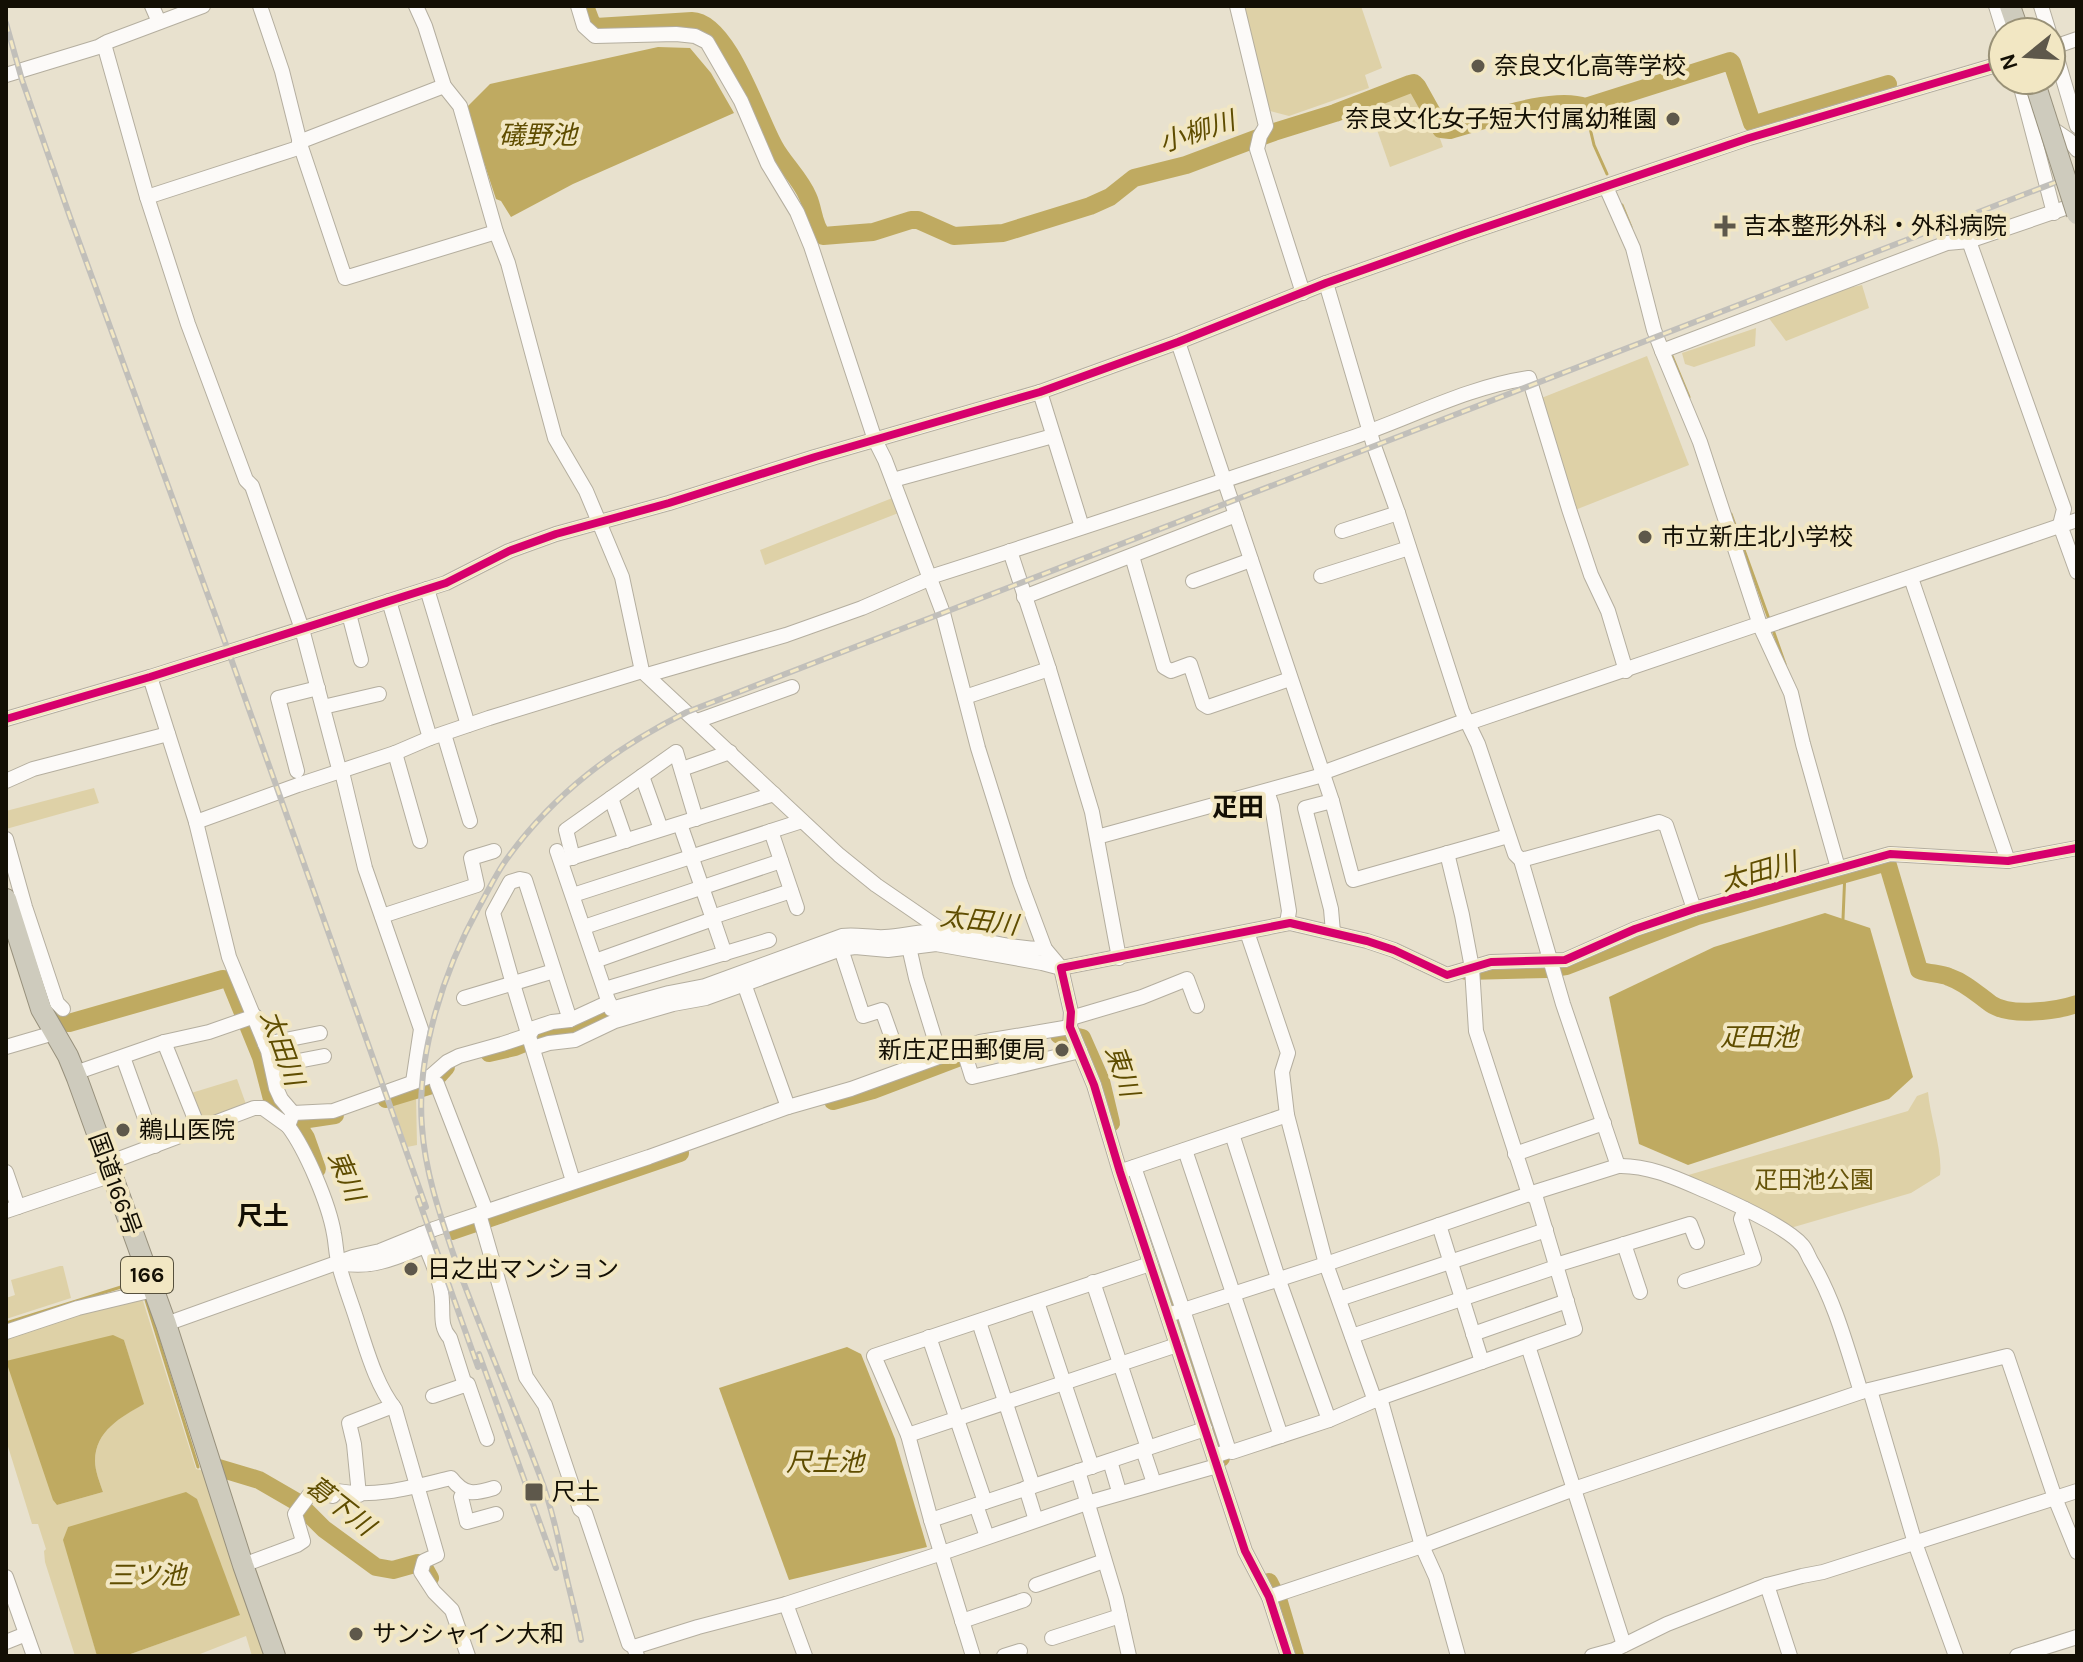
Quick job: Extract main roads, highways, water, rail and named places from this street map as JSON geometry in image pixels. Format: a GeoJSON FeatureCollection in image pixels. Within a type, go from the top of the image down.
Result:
{"type":"FeatureCollection","features":[{"type":"Feature","properties":{"kind":"highway"},"geometry":{"type":"LineString","coordinates":[[2039,96],[2077,214]]}},
{"type":"Feature","properties":{"kind":"highway"},"geometry":{"type":"LineString","coordinates":[[2053,96],[2077,170]]}},
{"type":"Feature","properties":{"kind":"highway"},"geometry":{"type":"LineString","coordinates":[[2053,139],[2077,230]]}},
{"type":"Feature","properties":{"kind":"highway","name":"国道166号"},"geometry":{"type":"LineString","coordinates":[[16,907],[41,1009],[68,1056],[110,1169],[166,1324],[275,1656]]}},
{"type":"Feature","properties":{"kind":"water","name":"礒野池"},"geometry":{"type":"Polygon","coordinates":[[[658,47],[690,48],[711,73],[734,113],[573,184],[511,217],[501,201],[496,199],[466,108],[490,84],[658,47]]]}},
{"type":"Feature","properties":{"kind":"water","name":"疋田池"},"geometry":{"type":"Polygon","coordinates":[[[1825,913],[1870,928],[1913,1077],[1889,1099],[1688,1165],[1639,1144],[1609,997],[1714,947],[1825,913]]]}},
{"type":"Feature","properties":{"kind":"water","name":"三ツ池"},"geometry":{"type":"Polygon","coordinates":[[[113,1335],[124,1340],[144,1404],[118,1420],[99,1441],[95,1465],[103,1492],[57,1505],[6,1361],[113,1335]]]}},
{"type":"Feature","properties":{"kind":"water","name":"尺土池"},"geometry":{"type":"Polygon","coordinates":[[[847,1347],[861,1354],[895,1439],[927,1547],[789,1580],[719,1388],[847,1347]]]}},
{"type":"Feature","properties":{"kind":"water","name":"三ツ池"},"geometry":{"type":"Polygon","coordinates":[[[186,1492],[197,1499],[240,1615],[125,1656],[97,1656],[63,1540],[68,1527],[186,1492]]]}},
{"type":"Feature","properties":{"kind":"waterway","name":"小柳川"},"geometry":{"type":"LineString","coordinates":[[585,6],[596,27],[692,21],[705,26],[718,37],[740,73],[774,146],[805,190],[817,228],[823,236],[873,232],[911,220],[918,220],[954,236],[1003,233],[1090,206],[1110,197],[1134,178],[1186,165],[1414,83],[1441,129],[1450,130],[1537,107],[1555,104],[1585,107],[1730,61],[1752,123],[1755,124],[1888,84]]}},
{"type":"Feature","properties":{"kind":"waterway"},"geometry":{"type":"LineString","coordinates":[[1585,107],[1594,145],[1607,174]]}},
{"type":"Feature","properties":{"kind":"waterway"},"geometry":{"type":"LineString","coordinates":[[1622,205],[1631,227]]}},
{"type":"Feature","properties":{"kind":"waterway"},"geometry":{"type":"LineString","coordinates":[[1672,356],[1689,397]]}},
{"type":"Feature","properties":{"kind":"waterway"},"geometry":{"type":"LineString","coordinates":[[1731,514],[1769,619]]}},
{"type":"Feature","properties":{"kind":"waterway"},"geometry":{"type":"LineString","coordinates":[[1773,630],[1785,664]]}},
{"type":"Feature","properties":{"kind":"waterway","name":"太田川"},"geometry":{"type":"LineString","coordinates":[[1466,971],[1566,966],[1697,916],[1887,862],[1919,970],[1955,979],[1999,1008],[2021,1012],[2046,1011],[2077,1004]]}},
{"type":"Feature","properties":{"kind":"waterway"},"geometry":{"type":"LineString","coordinates":[[1843,919],[1845,871]]}},
{"type":"Feature","properties":{"kind":"waterway","name":"太田川"},"geometry":{"type":"LineString","coordinates":[[43,986],[58,1019],[69,1023],[223,979],[230,981],[261,1057],[273,1103],[281,1114],[295,1121],[335,1115]]}},
{"type":"Feature","properties":{"kind":"waterway","name":"太田川"},"geometry":{"type":"LineString","coordinates":[[489,1053],[537,1038],[562,1036],[613,1016]]}},
{"type":"Feature","properties":{"kind":"waterway","name":"東川"},"geometry":{"type":"LineString","coordinates":[[1059,1035],[1082,1038],[1101,1081],[1111,1123]]}},
{"type":"Feature","properties":{"kind":"waterway","name":"東川"},"geometry":{"type":"LineString","coordinates":[[833,1101],[873,1090],[981,1049],[1026,1041]]}},
{"type":"Feature","properties":{"kind":"waterway","name":"太田川"},"geometry":{"type":"LineString","coordinates":[[386,1099],[429,1086],[446,1067]]}},
{"type":"Feature","properties":{"kind":"waterway","name":"東川"},"geometry":{"type":"LineString","coordinates":[[295,1121],[306,1138],[317,1169]]}},
{"type":"Feature","properties":{"kind":"waterway","name":"東川"},"geometry":{"type":"LineString","coordinates":[[452,1231],[680,1153]]}},
{"type":"Feature","properties":{"kind":"waterway","name":"東川"},"geometry":{"type":"LineString","coordinates":[[1161,1273],[1221,1458]]}},
{"type":"Feature","properties":{"kind":"waterway","name":"葛下川"},"geometry":{"type":"LineString","coordinates":[[6,1323],[137,1282]]}},
{"type":"Feature","properties":{"kind":"waterway","name":"葛下川"},"geometry":{"type":"LineString","coordinates":[[146,1300],[198,1467]]}},
{"type":"Feature","properties":{"kind":"waterway","name":"葛下川"},"geometry":{"type":"LineString","coordinates":[[219,1468],[259,1480],[297,1502],[324,1529],[376,1567],[393,1570],[418,1563],[430,1578]]}},
{"type":"Feature","properties":{"kind":"waterway","name":"東川"},"geometry":{"type":"LineString","coordinates":[[1269,1582],[1279,1602],[1295,1656]]}},
{"type":"Feature","properties":{"kind":"railway"},"geometry":{"type":"LineString","coordinates":[[6,23],[22,80],[70,217],[426,1207]]}},
{"type":"Feature","properties":{"kind":"railway"},"geometry":{"type":"LineString","coordinates":[[581,1640],[548,1500],[439,1212],[424,1144],[421,1099],[423,1071],[435,1014],[466,932],[506,860],[565,793],[635,741],[687,712],[2077,174]]}},
{"type":"Feature","properties":{"kind":"railway"},"geometry":{"type":"LineString","coordinates":[[418,1198],[478,1367]]}},
{"type":"Feature","properties":{"kind":"railway"},"geometry":{"type":"LineString","coordinates":[[479,1354],[556,1568]]}},
{"type":"Feature","properties":{"kind":"place","name":"奈良文化高等学校"},"geometry":{"type":"Point","coordinates":[1478,66]}},
{"type":"Feature","properties":{"kind":"place","name":"奈良文化女子短大付属幼稚園"},"geometry":{"type":"Point","coordinates":[1673,119]}},
{"type":"Feature","properties":{"kind":"place","name":"吉本整形外科・外科病院"},"geometry":{"type":"Point","coordinates":[1725,226]}},
{"type":"Feature","properties":{"kind":"place","name":"市立新庄北小学校"},"geometry":{"type":"Point","coordinates":[1645,537]}},
{"type":"Feature","properties":{"kind":"place","name":"新庄疋田郵便局"},"geometry":{"type":"Point","coordinates":[1062,1050]}},
{"type":"Feature","properties":{"kind":"place","name":"鵜山医院"},"geometry":{"type":"Point","coordinates":[123,1130]}},
{"type":"Feature","properties":{"kind":"place","name":"日之出マンション"},"geometry":{"type":"Point","coordinates":[411,1269]}},
{"type":"Feature","properties":{"kind":"place","name":"尺土"},"geometry":{"type":"Point","coordinates":[534,1492]}},
{"type":"Feature","properties":{"kind":"place","name":"サンシャイン大和"},"geometry":{"type":"Point","coordinates":[356,1634]}},
{"type":"Feature","properties":{"kind":"district","name":"疋田"},"geometry":{"type":"Point","coordinates":[1238,807]}},
{"type":"Feature","properties":{"kind":"district","name":"尺土"},"geometry":{"type":"Point","coordinates":[263,1216]}},
{"type":"Feature","properties":{"kind":"park label","name":"疋田池公園"},"geometry":{"type":"Point","coordinates":[1814,1180]}}]}
